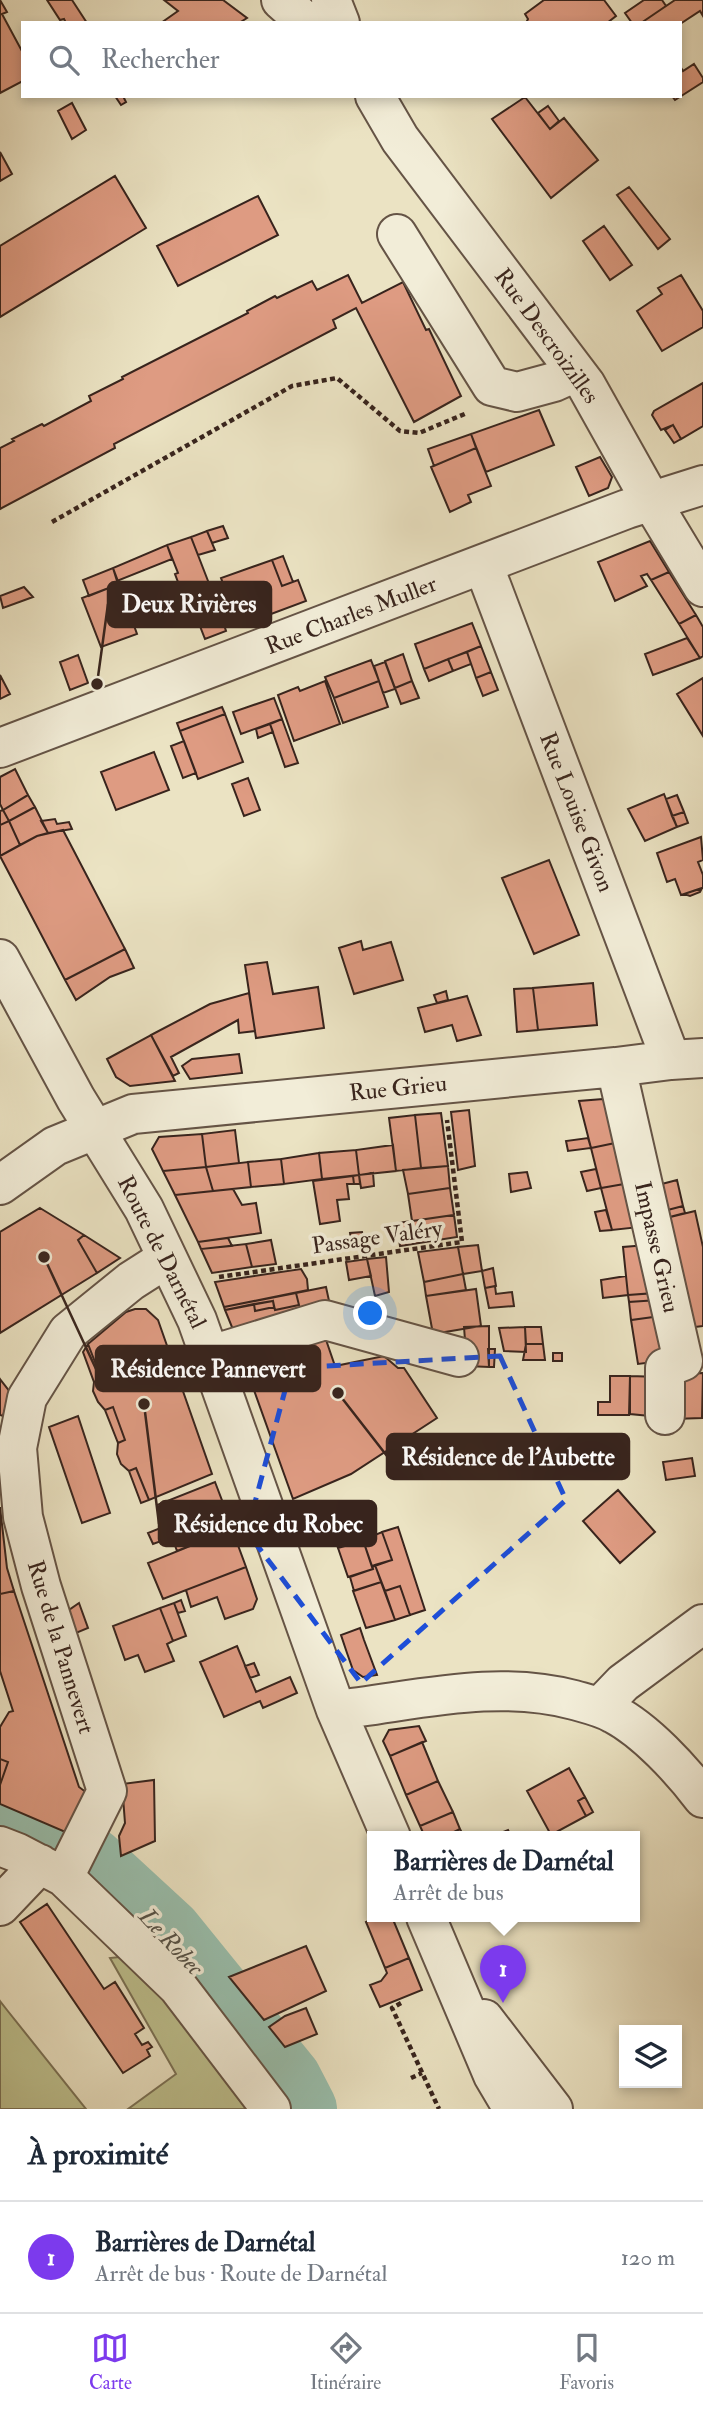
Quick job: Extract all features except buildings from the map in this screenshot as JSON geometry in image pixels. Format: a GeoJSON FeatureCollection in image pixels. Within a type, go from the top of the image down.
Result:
{"type":"FeatureCollection","features":[{"type":"Feature","properties":{"kind":"street"},"geometry":{"type":"LineString","coordinates":[[281,0],[305,21]]}},
{"type":"Feature","properties":{"kind":"street"},"geometry":{"type":"LineString","coordinates":[[331,0],[339,21]]}},
{"type":"Feature","properties":{"kind":"street","name":"Rue Descroizilles"},"geometry":{"type":"LineString","coordinates":[[376,98],[400,139],[576,372],[703,587]]}},
{"type":"Feature","properties":{"kind":"street"},"geometry":{"type":"LineString","coordinates":[[397,234],[492,386],[517,393],[576,372]]}},
{"type":"Feature","properties":{"kind":"street","name":"Rue Charles Muller"},"geometry":{"type":"LineString","coordinates":[[0,748],[651,501],[703,485]]}},
{"type":"Feature","properties":{"kind":"street","name":"Rue Louise Givon"},"geometry":{"type":"LineString","coordinates":[[483,564],[687,1059]]}},
{"type":"Feature","properties":{"kind":"street","name":"Route de Darnétal"},"geometry":{"type":"LineString","coordinates":[[0,959],[51,1054],[144,1209],[174,1271],[211,1355],[336,1710],[388,1831]]}},
{"type":"Feature","properties":{"kind":"street","name":"Rue Grieu"},"geometry":{"type":"LineString","coordinates":[[0,1185],[55,1146],[132,1114],[687,1059]]}},
{"type":"Feature","properties":{"kind":"street","name":"Impasse Grieu"},"geometry":{"type":"LineString","coordinates":[[616,1067],[683,1361],[664,1368],[665,1415]]}},
{"type":"Feature","properties":{"kind":"street","name":"Rue de la Pannevert"},"geometry":{"type":"LineString","coordinates":[[0,1906],[65,1859],[107,1791],[41,1586],[23,1517],[17,1448],[27,1398],[68,1332],[131,1281],[174,1271]]}},
{"type":"Feature","properties":{"kind":"street"},"geometry":{"type":"LineString","coordinates":[[211,1355],[325,1320],[459,1357]]}},
{"type":"Feature","properties":{"kind":"street"},"geometry":{"type":"LineString","coordinates":[[600,1707],[623,1684],[703,1624]]}},
{"type":"Feature","properties":{"kind":"street"},"geometry":{"type":"LineString","coordinates":[[336,1710],[466,1691],[544,1692],[600,1707],[615,1714],[640,1732],[689,1780],[703,1798]]}},
{"type":"Feature","properties":{"kind":"street"},"geometry":{"type":"LineString","coordinates":[[0,1846],[65,1859],[178,1987],[271,2109]]}},
{"type":"Feature","properties":{"kind":"street"},"geometry":{"type":"LineString","coordinates":[[428,1922],[493,2075],[513,2109]]}},
{"type":"Feature","properties":{"kind":"street"},"geometry":{"type":"LineString","coordinates":[[455,1983],[553,2109]]}},
{"type":"Feature","properties":{"kind":"path"},"geometry":{"type":"LineString","coordinates":[[52,522],[292,386],[337,378],[400,431],[419,432],[517,393]]}},
{"type":"Feature","properties":{"kind":"path","name":"Passage Valéry"},"geometry":{"type":"LineString","coordinates":[[174,1271],[462,1242],[443,1084]]}},
{"type":"Feature","properties":{"kind":"path"},"geometry":{"type":"LineString","coordinates":[[401,2003],[393,2008],[439,2109]]}},
{"type":"Feature","properties":{"kind":"path"},"geometry":{"type":"LineString","coordinates":[[411,2078],[422,2073]]}},
{"type":"Feature","properties":{"kind":"highlighted area"},"geometry":{"type":"Polygon","coordinates":[[[500,1356],[566,1500],[361,1683],[247,1532],[291,1368],[500,1356]]]}},
{"type":"Feature","properties":{"kind":"green space"},"geometry":{"type":"Polygon","coordinates":[[[138,1955],[246,2109],[128,2109],[176,2074],[110,1958],[138,1955]]]}},
{"type":"Feature","properties":{"kind":"green space"},"geometry":{"type":"Polygon","coordinates":[[[0,2001],[7,2010],[86,2109],[0,2109],[0,2001]]]}},
{"type":"Feature","properties":{"kind":"waterway","name":"Le Robec"},"geometry":{"type":"LineString","coordinates":[[0,1824],[67,1846],[92,1862],[168,1932],[288,2080],[303,2109]]}},
{"type":"Feature","properties":{"kind":"place","name":"Deux Rivières"},"geometry":{"type":"Point","coordinates":[97,684]}},
{"type":"Feature","properties":{"kind":"place","name":"Résidence Pannevert"},"geometry":{"type":"Point","coordinates":[44,1257]}},
{"type":"Feature","properties":{"kind":"place","name":"Résidence de l'Aubette"},"geometry":{"type":"Point","coordinates":[338,1393]}},
{"type":"Feature","properties":{"kind":"place","name":"Résidence du Robec"},"geometry":{"type":"Point","coordinates":[144,1404]}},
{"type":"Feature","properties":{"kind":"place","name":"Barrières de Darnétal"},"geometry":{"type":"Point","coordinates":[503,2003]}}]}
